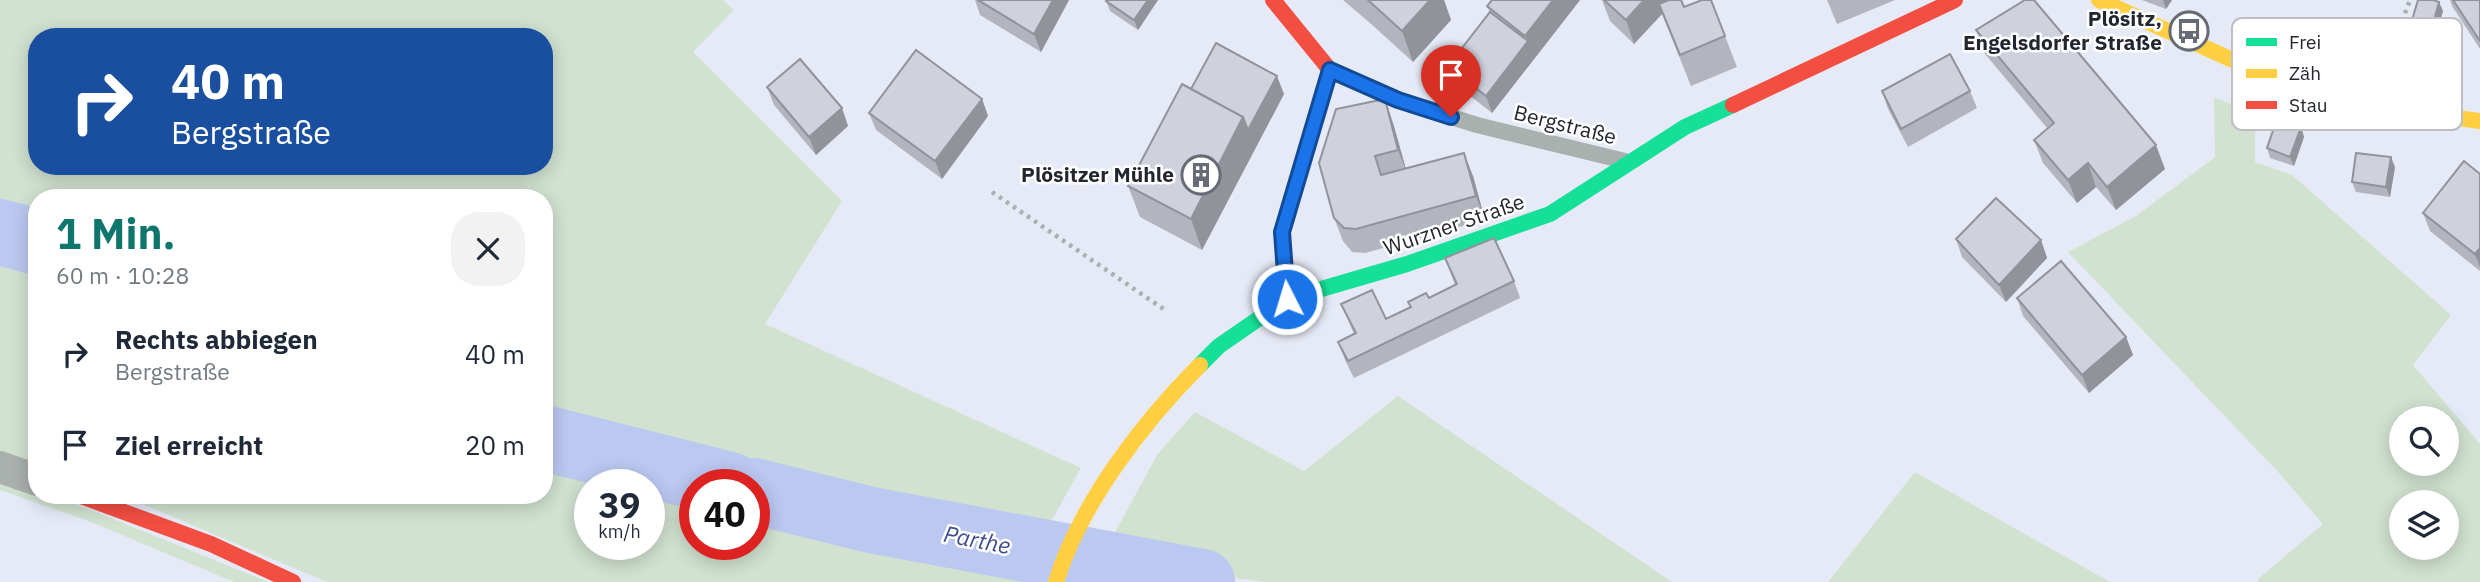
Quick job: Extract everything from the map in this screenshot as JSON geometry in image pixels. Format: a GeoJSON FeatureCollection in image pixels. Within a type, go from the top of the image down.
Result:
{"type":"FeatureCollection","features":[{"type":"Feature","properties":{"kind":"street","name":"Bergstraße"},"geometry":{"type":"LineString","coordinates":[[1273,0],[1330,70]]}},
{"type":"Feature","properties":{"kind":"street","name":"Wurzner Straße"},"geometry":{"type":"LineString","coordinates":[[1056,582],[1066,553],[1098,496],[1159,406],[1219,346],[1287,299],[1407,264],[1550,214],[1685,128],[1955,0]]}},
{"type":"Feature","properties":{"kind":"street"},"geometry":{"type":"LineString","coordinates":[[2099,0],[2232,60]]}},
{"type":"Feature","properties":{"kind":"street"},"geometry":{"type":"LineString","coordinates":[[1287,299],[1282,232],[1330,70]]}},
{"type":"Feature","properties":{"kind":"street"},"geometry":{"type":"LineString","coordinates":[[2462,119],[2480,121]]}},
{"type":"Feature","properties":{"kind":"street"},"geometry":{"type":"LineString","coordinates":[[0,467],[28,477]]}},
{"type":"Feature","properties":{"kind":"street"},"geometry":{"type":"LineString","coordinates":[[102,504],[211,544],[293,582]]}},
{"type":"Feature","properties":{"kind":"lane","name":"Bergstraße"},"geometry":{"type":"LineString","coordinates":[[1330,70],[1398,100],[1464,121],[1632,163]]}},
{"type":"Feature","properties":{"kind":"path"},"geometry":{"type":"LineString","coordinates":[[2403,18],[2410,0]]}},
{"type":"Feature","properties":{"kind":"path"},"geometry":{"type":"LineString","coordinates":[[992,192],[1165,310]]}},
{"type":"Feature","properties":{"kind":"green space"},"geometry":{"type":"Polygon","coordinates":[[[0,0],[723,0],[734,10],[693,52],[842,201],[765,324],[1081,468],[1044,534],[1003,530],[770,475],[770,469],[744,469],[684,455],[581,449],[647,469],[574,469],[574,560],[665,560],[665,475],[679,479],[679,560],[770,560],[770,505],[1021,576],[1020,582],[327,582],[142,504],[553,504],[553,189],[28,189],[28,464],[0,456],[0,0]]]}},
{"type":"Feature","properties":{"kind":"green space"},"geometry":{"type":"Polygon","coordinates":[[[2214,97],[2232,104],[2232,130],[2255,130],[2255,162],[2292,175],[2451,315],[2413,365],[2448,406],[2389,406],[2389,476],[2459,476],[2459,419],[2480,444],[2480,582],[2259,582],[2258,579],[2323,524],[2279,473],[2068,252],[2136,216],[2215,157],[2214,97]]]}},
{"type":"Feature","properties":{"kind":"green space"},"geometry":{"type":"Polygon","coordinates":[[[1398,396],[1672,582],[1265,582],[1100,560],[1157,455],[1195,412],[1304,471],[1398,396]]]}},
{"type":"Feature","properties":{"kind":"green space"},"geometry":{"type":"Polygon","coordinates":[[[1915,472],[2110,582],[1828,582],[1915,472]]]}},
{"type":"Feature","properties":{"kind":"green space"},"geometry":{"type":"Polygon","coordinates":[[[0,478],[28,488],[28,500],[0,490],[0,478]]]}},
{"type":"Feature","properties":{"kind":"green space"},"geometry":{"type":"Polygon","coordinates":[[[40,504],[74,504],[268,582],[234,582],[91,522],[40,504]]]}},
{"type":"Feature","properties":{"kind":"building"},"geometry":{"type":"Polygon","coordinates":[[[978,0],[1053,0],[1034,34],[978,0]]]}},
{"type":"Feature","properties":{"kind":"building"},"geometry":{"type":"Polygon","coordinates":[[[1107,0],[1148,0],[1134,20],[1107,0]]]}},
{"type":"Feature","properties":{"kind":"building"},"geometry":{"type":"Polygon","coordinates":[[[1368,0],[1430,0],[1402,31],[1368,0]]]}},
{"type":"Feature","properties":{"kind":"building"},"geometry":{"type":"Polygon","coordinates":[[[1492,0],[1553,0],[1525,36],[1487,6],[1492,0]]]}},
{"type":"Feature","properties":{"kind":"building"},"geometry":{"type":"Polygon","coordinates":[[[1604,0],[1644,0],[1626,20],[1604,0]]]}},
{"type":"Feature","properties":{"kind":"building"},"geometry":{"type":"Polygon","coordinates":[[[1669,0],[1681,0],[1684,7],[1702,0],[1711,0],[1725,36],[1680,55],[1659,4],[1669,0]]]}},
{"type":"Feature","properties":{"kind":"building"},"geometry":{"type":"Polygon","coordinates":[[[2025,0],[2034,0],[2156,145],[2107,187],[2088,163],[2068,180],[2034,140],[2054,123],[1976,30],[2025,0]]]}},
{"type":"Feature","properties":{"kind":"building"},"geometry":{"type":"Polygon","coordinates":[[[2418,0],[2439,2],[2435,18],[2413,18],[2418,0]]]}},
{"type":"Feature","properties":{"kind":"building"},"geometry":{"type":"Polygon","coordinates":[[[2453,0],[2480,0],[2480,41],[2453,0]]]}},
{"type":"Feature","properties":{"kind":"building"},"geometry":{"type":"Polygon","coordinates":[[[1490,12],[1528,41],[1486,96],[1448,66],[1490,12]]]}},
{"type":"Feature","properties":{"kind":"building"},"geometry":{"type":"Polygon","coordinates":[[[1216,43],[1277,76],[1248,130],[1243,117],[1191,89],[1216,43]]]}},
{"type":"Feature","properties":{"kind":"building"},"geometry":{"type":"Polygon","coordinates":[[[916,50],[982,99],[935,161],[869,113],[916,50]]]}},
{"type":"Feature","properties":{"kind":"building"},"geometry":{"type":"Polygon","coordinates":[[[1950,54],[1970,91],[1901,129],[1882,91],[1950,54]]]}},
{"type":"Feature","properties":{"kind":"building"},"geometry":{"type":"Polygon","coordinates":[[[800,59],[842,108],[809,137],[767,87],[800,59]]]}},
{"type":"Feature","properties":{"kind":"building"},"geometry":{"type":"Polygon","coordinates":[[[1182,84],[1243,117],[1191,219],[1128,186],[1182,84]]]}},
{"type":"Feature","properties":{"kind":"building"},"geometry":{"type":"Polygon","coordinates":[[[1385,99],[1398,150],[1375,156],[1381,175],[1464,153],[1476,196],[1356,229],[1344,228],[1334,218],[1319,163],[1336,109],[1385,99]]]}},
{"type":"Feature","properties":{"kind":"building"},"geometry":{"type":"Polygon","coordinates":[[[2273,130],[2300,130],[2290,157],[2267,148],[2273,130]]]}},
{"type":"Feature","properties":{"kind":"building"},"geometry":{"type":"Polygon","coordinates":[[[2356,153],[2391,157],[2386,187],[2352,182],[2356,153]]]}},
{"type":"Feature","properties":{"kind":"building"},"geometry":{"type":"Polygon","coordinates":[[[2464,161],[2480,174],[2480,248],[2475,254],[2423,213],[2464,161]]]}},
{"type":"Feature","properties":{"kind":"building"},"geometry":{"type":"Polygon","coordinates":[[[1996,198],[2041,240],[1999,285],[1956,239],[1996,198]]]}},
{"type":"Feature","properties":{"kind":"building"},"geometry":{"type":"Polygon","coordinates":[[[1494,238],[1514,281],[1348,361],[1338,342],[1356,333],[1341,304],[1372,290],[1386,319],[1411,307],[1408,302],[1426,293],[1429,298],[1457,284],[1445,258],[1494,238]]]}},
{"type":"Feature","properties":{"kind":"building"},"geometry":{"type":"Polygon","coordinates":[[[2061,261],[2126,337],[2082,375],[2017,298],[2061,261]]]}},
{"type":"Feature","properties":{"kind":"waterway","name":"Parthe"},"geometry":{"type":"LineString","coordinates":[[0,232],[28,240]]}},
{"type":"Feature","properties":{"kind":"waterway","name":"Parthe"},"geometry":{"type":"LineString","coordinates":[[553,440],[679,472]]}},
{"type":"Feature","properties":{"kind":"waterway","name":"Parthe"},"geometry":{"type":"LineString","coordinates":[[770,495],[871,520],[1202,582]]}},
{"type":"Feature","properties":{"kind":"traffic: fast"},"geometry":{"type":"LineString","coordinates":[[1200,365],[1219,346],[1287,299],[1407,264],[1550,214],[1685,127],[1733,105]]}},
{"type":"Feature","properties":{"kind":"traffic: slow"},"geometry":{"type":"LineString","coordinates":[[2099,0],[2232,60]]}},
{"type":"Feature","properties":{"kind":"traffic: slow"},"geometry":{"type":"LineString","coordinates":[[2462,119],[2480,121]]}},
{"type":"Feature","properties":{"kind":"traffic: slow"},"geometry":{"type":"LineString","coordinates":[[1056,582],[1067,553],[1097,494],[1136,438],[1200,365]]}},
{"type":"Feature","properties":{"kind":"traffic: jam"},"geometry":{"type":"LineString","coordinates":[[1273,0],[1330,70],[1282,232],[1287,299]]}},
{"type":"Feature","properties":{"kind":"traffic: jam"},"geometry":{"type":"LineString","coordinates":[[1733,105],[1955,0]]}},
{"type":"Feature","properties":{"kind":"traffic: jam"},"geometry":{"type":"LineString","coordinates":[[102,504],[211,544],[293,582]]}},
{"type":"Feature","properties":{"kind":"place","name":"Plösitz, Engelsdorfer Straße"},"geometry":{"type":"Point","coordinates":[2189,31]}},
{"type":"Feature","properties":{"kind":"place","name":"Plösitzer Mühle"},"geometry":{"type":"Point","coordinates":[1201,175]}},
{"type":"Feature","properties":{"kind":"route"},"geometry":{"type":"LineString","coordinates":[[1287,299],[1282,232],[1330,70],[1398,100],[1451,117]]}}]}
